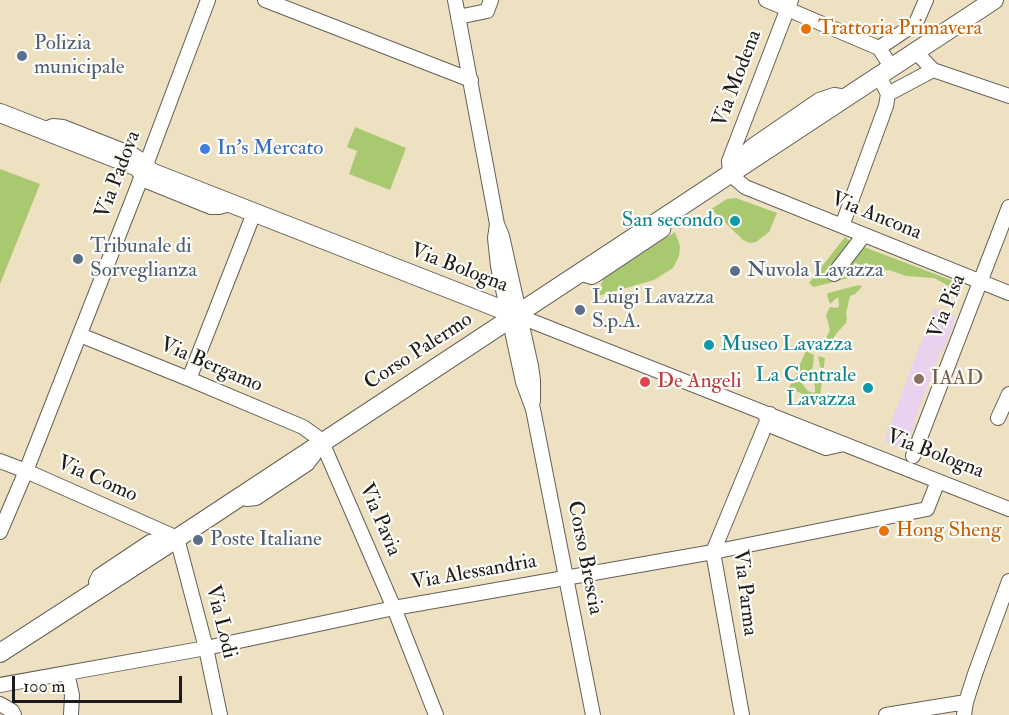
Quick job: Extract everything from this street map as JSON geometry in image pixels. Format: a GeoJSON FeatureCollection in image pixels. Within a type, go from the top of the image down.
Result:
{"type":"FeatureCollection","features":[{"type":"Feature","properties":{"kind":"main road","name":"Corso Palermo"},"geometry":{"type":"LineString","coordinates":[[0,653],[994,0]]}},
{"type":"Feature","properties":{"kind":"main road","name":"Via Bologna"},"geometry":{"type":"LineString","coordinates":[[0,113],[143,173],[254,213],[514,315]]}},
{"type":"Feature","properties":{"kind":"street","name":"Via Padova"},"geometry":{"type":"LineString","coordinates":[[0,532],[80,335],[208,0]]}},
{"type":"Feature","properties":{"kind":"street"},"geometry":{"type":"LineString","coordinates":[[265,0],[471,80]]}},
{"type":"Feature","properties":{"kind":"street","name":"Corso Brescia"},"geometry":{"type":"LineString","coordinates":[[455,0],[497,224],[495,238],[498,260],[514,315],[523,382],[533,409],[593,715]]}},
{"type":"Feature","properties":{"kind":"street"},"geometry":{"type":"LineString","coordinates":[[458,16],[487,11],[491,0]]}},
{"type":"Feature","properties":{"kind":"street"},"geometry":{"type":"LineString","coordinates":[[766,0],[789,4],[879,48],[888,94],[886,106],[842,226]]}},
{"type":"Feature","properties":{"kind":"street"},"geometry":{"type":"LineString","coordinates":[[879,48],[916,23],[926,0]]}},
{"type":"Feature","properties":{"kind":"street","name":"Via Modena"},"geometry":{"type":"LineString","coordinates":[[736,170],[729,161],[789,4]]}},
{"type":"Feature","properties":{"kind":"street"},"geometry":{"type":"LineString","coordinates":[[916,23],[933,70]]}},
{"type":"Feature","properties":{"kind":"street"},"geometry":{"type":"LineString","coordinates":[[888,94],[933,70],[1009,96]]}},
{"type":"Feature","properties":{"kind":"street","name":"Via Ancona"},"geometry":{"type":"LineString","coordinates":[[736,170],[745,187],[1009,293]]}},
{"type":"Feature","properties":{"kind":"street","name":"Via Pisa"},"geometry":{"type":"LineString","coordinates":[[913,456],[1009,207]]}},
{"type":"Feature","properties":{"kind":"street"},"geometry":{"type":"LineString","coordinates":[[189,379],[254,213]]}},
{"type":"Feature","properties":{"kind":"street"},"geometry":{"type":"LineString","coordinates":[[834,274],[864,235]]}},
{"type":"Feature","properties":{"kind":"street","name":"Via Bologna"},"geometry":{"type":"LineString","coordinates":[[514,315],[1009,509]]}},
{"type":"Feature","properties":{"kind":"street","name":"Via Bergamo"},"geometry":{"type":"LineString","coordinates":[[80,335],[303,427],[318,445]]}},
{"type":"Feature","properties":{"kind":"street"},"geometry":{"type":"LineString","coordinates":[[998,418],[1009,394]]}},
{"type":"Feature","properties":{"kind":"street","name":"Via Parma"},"geometry":{"type":"LineString","coordinates":[[742,715],[713,552],[767,415]]}},
{"type":"Feature","properties":{"kind":"street","name":"Via Pavia"},"geometry":{"type":"LineString","coordinates":[[318,445],[394,608],[436,715]]}},
{"type":"Feature","properties":{"kind":"street","name":"Via Como"},"geometry":{"type":"LineString","coordinates":[[0,461],[175,537],[171,542]]}},
{"type":"Feature","properties":{"kind":"street","name":"Via Alessandria"},"geometry":{"type":"LineString","coordinates":[[0,685],[206,648],[394,608],[713,552],[927,509],[939,481]]}},
{"type":"Feature","properties":{"kind":"street","name":"Via Lodi"},"geometry":{"type":"LineString","coordinates":[[171,542],[206,648],[220,715]]}},
{"type":"Feature","properties":{"kind":"street"},"geometry":{"type":"LineString","coordinates":[[886,715],[965,709],[975,674],[1009,581]]}},
{"type":"Feature","properties":{"kind":"street"},"geometry":{"type":"LineString","coordinates":[[68,673],[72,695],[71,715]]}},
{"type":"Feature","properties":{"kind":"shaded area","name":"IAAD"},"geometry":{"type":"Polygon","coordinates":[[[934,308],[956,317],[943,351],[941,350],[905,450],[884,441],[934,308]]]}},
{"type":"Feature","properties":{"kind":"green space"},"geometry":{"type":"Polygon","coordinates":[[[355,127],[406,148],[390,190],[349,174],[357,151],[347,147],[355,127]]]}},
{"type":"Feature","properties":{"kind":"green space"},"geometry":{"type":"Polygon","coordinates":[[[0,169],[40,184],[0,284],[0,169]]]}},
{"type":"Feature","properties":{"kind":"green space"},"geometry":{"type":"Polygon","coordinates":[[[736,198],[777,213],[769,232],[756,242],[750,243],[743,240],[711,209],[727,199],[736,198]]]}},
{"type":"Feature","properties":{"kind":"green space"},"geometry":{"type":"Polygon","coordinates":[[[675,232],[680,246],[679,256],[673,268],[654,280],[598,296],[604,279],[675,232]]]}},
{"type":"Feature","properties":{"kind":"green space"},"geometry":{"type":"Polygon","coordinates":[[[845,237],[851,242],[956,282],[951,287],[934,278],[906,276],[889,270],[875,271],[814,287],[809,283],[845,237]]]}},
{"type":"Feature","properties":{"kind":"green space"},"geometry":{"type":"Polygon","coordinates":[[[862,286],[860,289],[850,296],[846,323],[836,334],[828,350],[823,351],[821,348],[830,330],[826,315],[830,307],[838,308],[839,305],[838,297],[830,304],[828,293],[862,286]]]}},
{"type":"Feature","properties":{"kind":"green space"},"geometry":{"type":"Polygon","coordinates":[[[806,351],[814,355],[813,366],[800,381],[808,391],[813,393],[815,392],[814,376],[821,370],[818,356],[825,358],[820,396],[815,399],[789,388],[806,351]]]}},
{"type":"Feature","properties":{"kind":"place","name":"Trattoria Primavera"},"geometry":{"type":"Point","coordinates":[806,29]}},
{"type":"Feature","properties":{"kind":"place","name":"Polizia municipale"},"geometry":{"type":"Point","coordinates":[22,56]}},
{"type":"Feature","properties":{"kind":"place","name":"In's Mercato"},"geometry":{"type":"Point","coordinates":[205,149]}},
{"type":"Feature","properties":{"kind":"place","name":"San secondo"},"geometry":{"type":"Point","coordinates":[735,221]}},
{"type":"Feature","properties":{"kind":"place","name":"Tribunale di Sorveglianza"},"geometry":{"type":"Point","coordinates":[78,259]}},
{"type":"Feature","properties":{"kind":"place","name":"Nuvola Lavazza"},"geometry":{"type":"Point","coordinates":[735,271]}},
{"type":"Feature","properties":{"kind":"place","name":"Luigi Lavazza S.p.A."},"geometry":{"type":"Point","coordinates":[580,310]}},
{"type":"Feature","properties":{"kind":"place","name":"Museo Lavazza"},"geometry":{"type":"Point","coordinates":[709,345]}},
{"type":"Feature","properties":{"kind":"place","name":"IAAD"},"geometry":{"type":"Point","coordinates":[919,379]}},
{"type":"Feature","properties":{"kind":"place","name":"De Angeli"},"geometry":{"type":"Point","coordinates":[645,382]}},
{"type":"Feature","properties":{"kind":"place","name":"La Centrale Lavazza"},"geometry":{"type":"Point","coordinates":[868,388]}},
{"type":"Feature","properties":{"kind":"place","name":"Hong Sheng"},"geometry":{"type":"Point","coordinates":[884,531]}},
{"type":"Feature","properties":{"kind":"place","name":"Poste Italiane"},"geometry":{"type":"Point","coordinates":[198,540]}}]}
